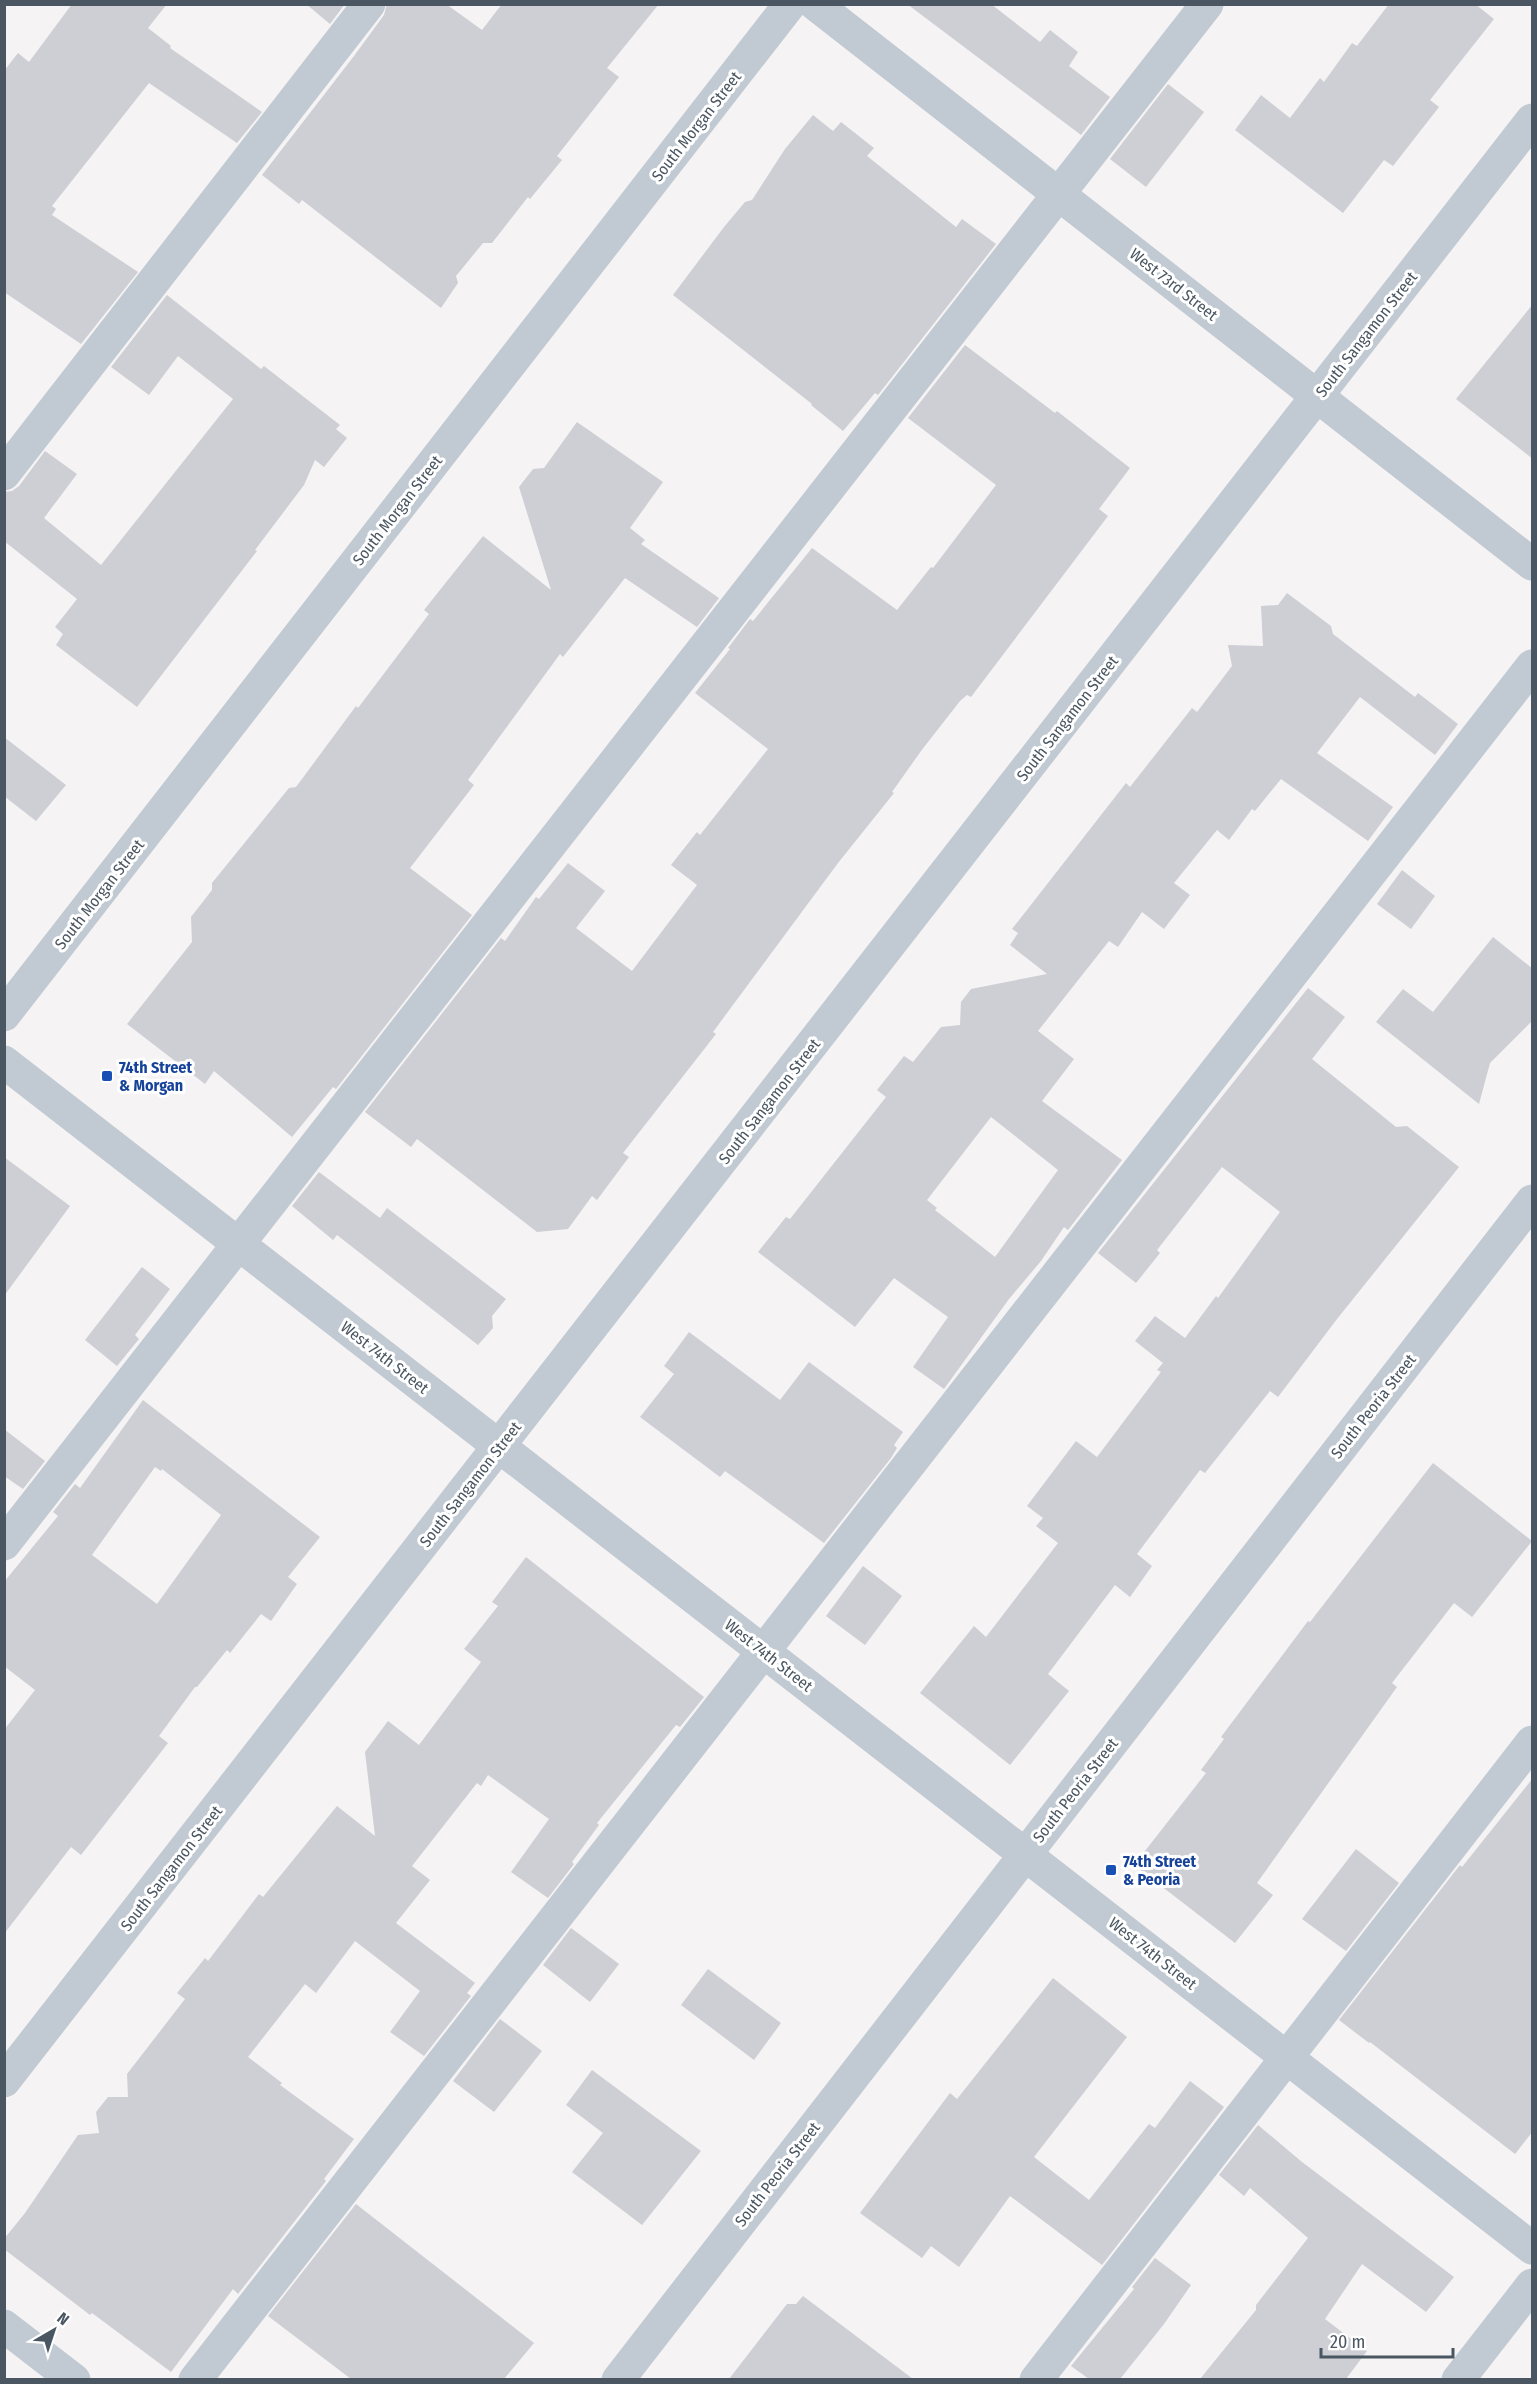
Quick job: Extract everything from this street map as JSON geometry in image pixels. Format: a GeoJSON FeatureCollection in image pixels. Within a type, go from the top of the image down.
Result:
{"type":"FeatureCollection","features":[{"type":"Feature","properties":{"kind":"street"},"geometry":{"type":"LineString","coordinates":[[4,474],[369,4]]}},
{"type":"Feature","properties":{"kind":"street","name":"South Morgan Street"},"geometry":{"type":"LineString","coordinates":[[4,1015],[790,4]]}},
{"type":"Feature","properties":{"kind":"street","name":"West 73rd Street"},"geometry":{"type":"LineString","coordinates":[[814,4],[1533,564]]}},
{"type":"Feature","properties":{"kind":"street"},"geometry":{"type":"LineString","coordinates":[[4,1544],[1207,4]]}},
{"type":"Feature","properties":{"kind":"street","name":"South Sangamon Street"},"geometry":{"type":"LineString","coordinates":[[4,2081],[1533,120]]}},
{"type":"Feature","properties":{"kind":"street"},"geometry":{"type":"LineString","coordinates":[[195,2379],[1533,666]]}},
{"type":"Feature","properties":{"kind":"street","name":"West 74th Street"},"geometry":{"type":"LineString","coordinates":[[4,1062],[1533,2248]]}},
{"type":"Feature","properties":{"kind":"street","name":"South Peoria Street"},"geometry":{"type":"LineString","coordinates":[[618,2379],[1533,1201]]}},
{"type":"Feature","properties":{"kind":"street"},"geometry":{"type":"LineString","coordinates":[[1036,2379],[1533,1742]]}},
{"type":"Feature","properties":{"kind":"street"},"geometry":{"type":"LineString","coordinates":[[1458,2379],[1533,2285]]}},
{"type":"Feature","properties":{"kind":"street"},"geometry":{"type":"LineString","coordinates":[[4,2326],[74,2379]]}},
{"type":"Feature","properties":{"kind":"building"},"geometry":{"type":"Polygon","coordinates":[[[72,4],[167,4],[148,28],[171,46],[170,48],[262,112],[237,143],[149,83],[52,206],[56,209],[52,215],[138,272],[81,344],[4,292],[4,71],[18,53],[29,62],[72,4]]]}},
{"type":"Feature","properties":{"kind":"building"},"geometry":{"type":"Polygon","coordinates":[[[306,4],[345,4],[330,24],[306,4]]]}},
{"type":"Feature","properties":{"kind":"building"},"geometry":{"type":"Polygon","coordinates":[[[387,4],[446,4],[482,30],[502,4],[659,4],[607,68],[619,77],[557,156],[562,160],[530,199],[528,197],[492,243],[483,243],[456,276],[458,283],[441,308],[302,200],[299,204],[262,175],[384,15],[387,4]]]}},
{"type":"Feature","properties":{"kind":"building"},"geometry":{"type":"Polygon","coordinates":[[[907,4],[991,4],[1040,42],[1050,30],[1078,52],[1069,66],[1110,97],[1081,135],[907,4]]]}},
{"type":"Feature","properties":{"kind":"building"},"geometry":{"type":"Polygon","coordinates":[[[1389,4],[1475,4],[1494,19],[1430,100],[1439,107],[1393,166],[1384,160],[1343,213],[1235,130],[1261,95],[1290,118],[1320,78],[1324,82],[1352,43],[1357,46],[1389,4]]]}},
{"type":"Feature","properties":{"kind":"building"},"geometry":{"type":"Polygon","coordinates":[[[1168,84],[1204,112],[1146,187],[1110,159],[1168,84]]]}},
{"type":"Feature","properties":{"kind":"building"},"geometry":{"type":"Polygon","coordinates":[[[813,115],[833,131],[841,122],[874,148],[867,156],[956,227],[962,219],[996,244],[878,395],[875,393],[843,431],[673,295],[724,227],[745,202],[752,200],[785,149],[813,115]]]}},
{"type":"Feature","properties":{"kind":"building"},"geometry":{"type":"Polygon","coordinates":[[[167,295],[261,369],[264,366],[340,425],[336,429],[347,438],[324,467],[315,460],[304,485],[255,550],[257,551],[137,707],[56,645],[63,634],[55,627],[77,599],[4,541],[4,492],[12,491],[19,486],[45,451],[77,474],[44,518],[101,565],[233,399],[178,356],[149,395],[111,367],[167,295]]]}},
{"type":"Feature","properties":{"kind":"building"},"geometry":{"type":"Polygon","coordinates":[[[1533,304],[1533,459],[1456,399],[1533,304]]]}},
{"type":"Feature","properties":{"kind":"building"},"geometry":{"type":"Polygon","coordinates":[[[965,345],[1055,413],[1057,411],[1130,468],[1099,509],[1108,516],[971,697],[967,695],[960,701],[921,751],[892,792],[894,793],[838,863],[713,1032],[716,1034],[623,1153],[629,1157],[597,1200],[592,1196],[568,1229],[537,1232],[417,1139],[411,1147],[365,1112],[501,938],[505,941],[536,897],[539,899],[568,863],[605,891],[576,928],[632,971],[697,885],[671,865],[697,832],[700,835],[768,749],[695,693],[730,649],[728,648],[750,619],[753,621],[812,548],[897,610],[931,567],[933,568],[996,485],[908,418],[965,345]]]}},
{"type":"Feature","properties":{"kind":"building"},"geometry":{"type":"Polygon","coordinates":[[[577,422],[663,482],[630,528],[645,540],[641,544],[719,598],[697,627],[625,578],[563,657],[560,654],[468,780],[474,785],[410,868],[472,915],[336,1089],[333,1087],[292,1137],[214,1071],[205,1084],[127,1024],[192,942],[191,917],[212,890],[212,883],[289,788],[296,787],[356,706],[358,708],[429,614],[424,610],[483,536],[551,590],[519,487],[533,469],[544,468],[577,422]]]}},
{"type":"Feature","properties":{"kind":"building"},"geometry":{"type":"Polygon","coordinates":[[[1287,593],[1331,626],[1333,634],[1415,697],[1418,693],[1458,724],[1435,755],[1360,697],[1317,753],[1393,807],[1368,841],[1281,779],[1255,811],[1252,809],[1229,840],[1217,830],[1174,883],[1190,895],[1164,929],[1142,912],[1118,947],[1109,941],[1038,1031],[1074,1059],[1042,1101],[1122,1160],[1068,1230],[1064,1227],[944,1389],[913,1367],[948,1317],[894,1278],[855,1327],[758,1252],[786,1217],[790,1219],[886,1097],[877,1090],[904,1056],[913,1062],[941,1027],[960,1025],[961,1002],[971,989],[1047,974],[1010,945],[1018,933],[1012,929],[1126,783],[1130,787],[1192,708],[1197,712],[1232,666],[1228,645],[1263,646],[1261,606],[1278,605],[1287,593]],[[991,1117],[927,1200],[937,1208],[935,1210],[995,1257],[1058,1170],[991,1117]]]}},
{"type":"Feature","properties":{"kind":"building"},"geometry":{"type":"Polygon","coordinates":[[[4,737],[66,785],[36,821],[4,796],[4,737]]]}},
{"type":"Feature","properties":{"kind":"building"},"geometry":{"type":"Polygon","coordinates":[[[1402,870],[1435,896],[1411,929],[1377,904],[1402,870]]]}},
{"type":"Feature","properties":{"kind":"building"},"geometry":{"type":"Polygon","coordinates":[[[1493,937],[1533,969],[1533,1020],[1490,1063],[1479,1104],[1376,1022],[1403,989],[1433,1012],[1493,937]]]}},
{"type":"Feature","properties":{"kind":"building"},"geometry":{"type":"Polygon","coordinates":[[[1308,988],[1345,1017],[1312,1059],[1396,1127],[1407,1126],[1459,1167],[1337,1319],[1278,1397],[1270,1391],[1205,1473],[1200,1470],[1137,1554],[1152,1566],[1130,1597],[1115,1585],[1048,1674],[1069,1691],[1010,1765],[920,1693],[974,1626],[986,1637],[1058,1543],[1036,1526],[1043,1518],[1027,1506],[1076,1441],[1097,1457],[1161,1372],[1157,1370],[1163,1363],[1135,1341],[1155,1316],[1185,1338],[1216,1296],[1218,1298],[1280,1212],[1222,1167],[1157,1250],[1160,1253],[1136,1283],[1098,1253],[1308,988]]]}},
{"type":"Feature","properties":{"kind":"building"},"geometry":{"type":"Polygon","coordinates":[[[4,1157],[70,1206],[4,1296],[4,1157]]]}},
{"type":"Feature","properties":{"kind":"building"},"geometry":{"type":"Polygon","coordinates":[[[319,1172],[380,1218],[387,1208],[506,1299],[492,1316],[493,1328],[478,1345],[337,1235],[333,1240],[292,1206],[319,1172]]]}},
{"type":"Feature","properties":{"kind":"building"},"geometry":{"type":"Polygon","coordinates":[[[142,1267],[170,1289],[135,1335],[139,1339],[117,1366],[85,1340],[142,1267]]]}},
{"type":"Feature","properties":{"kind":"building"},"geometry":{"type":"Polygon","coordinates":[[[689,1332],[780,1400],[809,1362],[903,1432],[894,1445],[897,1448],[891,1458],[824,1543],[725,1471],[720,1477],[640,1417],[674,1374],[664,1366],[689,1332]]]}},
{"type":"Feature","properties":{"kind":"building"},"geometry":{"type":"Polygon","coordinates":[[[143,1400],[320,1537],[288,1577],[297,1584],[271,1621],[261,1614],[230,1653],[227,1650],[195,1687],[159,1736],[168,1743],[81,1855],[71,1847],[4,1934],[4,1730],[35,1690],[4,1666],[4,1582],[58,1516],[53,1512],[75,1484],[80,1488],[143,1400]],[[155,1467],[92,1555],[157,1604],[221,1515],[162,1469],[161,1471],[155,1467]]]}},
{"type":"Feature","properties":{"kind":"building"},"geometry":{"type":"Polygon","coordinates":[[[4,1429],[45,1461],[23,1489],[4,1476],[4,1429]]]}},
{"type":"Feature","properties":{"kind":"building"},"geometry":{"type":"Polygon","coordinates":[[[1433,1463],[1532,1541],[1472,1617],[1454,1603],[1392,1683],[1397,1687],[1257,1883],[1273,1895],[1235,1943],[1134,1865],[1206,1773],[1201,1770],[1224,1739],[1221,1737],[1308,1621],[1310,1622],[1433,1463]]]}},
{"type":"Feature","properties":{"kind":"building"},"geometry":{"type":"Polygon","coordinates":[[[526,1557],[704,1697],[680,1727],[676,1725],[597,1823],[599,1825],[572,1862],[574,1864],[548,1898],[511,1872],[549,1819],[488,1775],[481,1786],[477,1783],[412,1866],[430,1880],[396,1923],[475,1983],[467,1993],[471,1996],[424,2056],[390,2032],[420,1991],[355,1941],[316,1993],[305,1984],[248,2057],[282,2083],[280,2085],[354,2139],[324,2179],[326,2181],[238,2294],[233,2289],[171,2372],[92,2313],[90,2315],[4,2249],[4,2239],[25,2213],[78,2135],[99,2133],[96,2112],[108,2097],[128,2097],[127,2074],[185,1999],[177,1993],[205,1958],[208,1961],[259,1894],[263,1897],[337,1806],[375,1836],[365,1752],[388,1721],[419,1745],[481,1662],[464,1649],[498,1606],[492,1602],[526,1557]]]}},
{"type":"Feature","properties":{"kind":"building"},"geometry":{"type":"Polygon","coordinates":[[[863,1566],[902,1596],[865,1645],[826,1616],[863,1566]]]}},
{"type":"Feature","properties":{"kind":"building"},"geometry":{"type":"Polygon","coordinates":[[[1533,1778],[1533,2131],[1515,2154],[1339,2020],[1460,1865],[1462,1867],[1533,1778]]]}},
{"type":"Feature","properties":{"kind":"building"},"geometry":{"type":"Polygon","coordinates":[[[1356,1849],[1399,1883],[1346,1951],[1302,1919],[1356,1849]]]}},
{"type":"Feature","properties":{"kind":"building"},"geometry":{"type":"Polygon","coordinates":[[[571,1928],[619,1964],[590,2002],[543,1965],[571,1928]]]}},
{"type":"Feature","properties":{"kind":"building"},"geometry":{"type":"Polygon","coordinates":[[[708,1969],[781,2023],[754,2060],[681,2005],[708,1969]]]}},
{"type":"Feature","properties":{"kind":"building"},"geometry":{"type":"Polygon","coordinates":[[[1053,1978],[1127,2037],[1034,2157],[1089,2200],[1149,2124],[1155,2128],[1190,2081],[1224,2107],[1102,2265],[1010,2196],[959,2267],[931,2246],[922,2258],[860,2213],[950,2093],[957,2099],[1053,1978]]]}},
{"type":"Feature","properties":{"kind":"building"},"geometry":{"type":"Polygon","coordinates":[[[500,2019],[542,2051],[494,2112],[453,2081],[500,2019]]]}},
{"type":"Feature","properties":{"kind":"building"},"geometry":{"type":"Polygon","coordinates":[[[592,2070],[701,2151],[642,2225],[572,2172],[603,2133],[566,2105],[592,2070]]]}},
{"type":"Feature","properties":{"kind":"building"},"geometry":{"type":"Polygon","coordinates":[[[1258,2125],[1302,2162],[1454,2277],[1426,2312],[1362,2264],[1325,2319],[1367,2351],[1346,2379],[1200,2379],[1256,2310],[1256,2305],[1308,2238],[1250,2188],[1244,2196],[1219,2175],[1258,2125]]]}},
{"type":"Feature","properties":{"kind":"building"},"geometry":{"type":"Polygon","coordinates":[[[356,2204],[534,2343],[504,2379],[351,2379],[268,2316],[356,2204]]]}},
{"type":"Feature","properties":{"kind":"building"},"geometry":{"type":"Polygon","coordinates":[[[1155,2258],[1191,2285],[1164,2324],[1120,2379],[1089,2379],[1071,2366],[1134,2289],[1132,2287],[1155,2258]]]}},
{"type":"Feature","properties":{"kind":"building"},"geometry":{"type":"Polygon","coordinates":[[[803,2296],[913,2379],[729,2379],[787,2304],[796,2304],[803,2296]]]}},
{"type":"Feature","properties":{"kind":"place","name":"74th Street & Morgan"},"geometry":{"type":"Point","coordinates":[107,1076]}},
{"type":"Feature","properties":{"kind":"place","name":"74th Street & Peoria"},"geometry":{"type":"Point","coordinates":[1111,1870]}}]}
